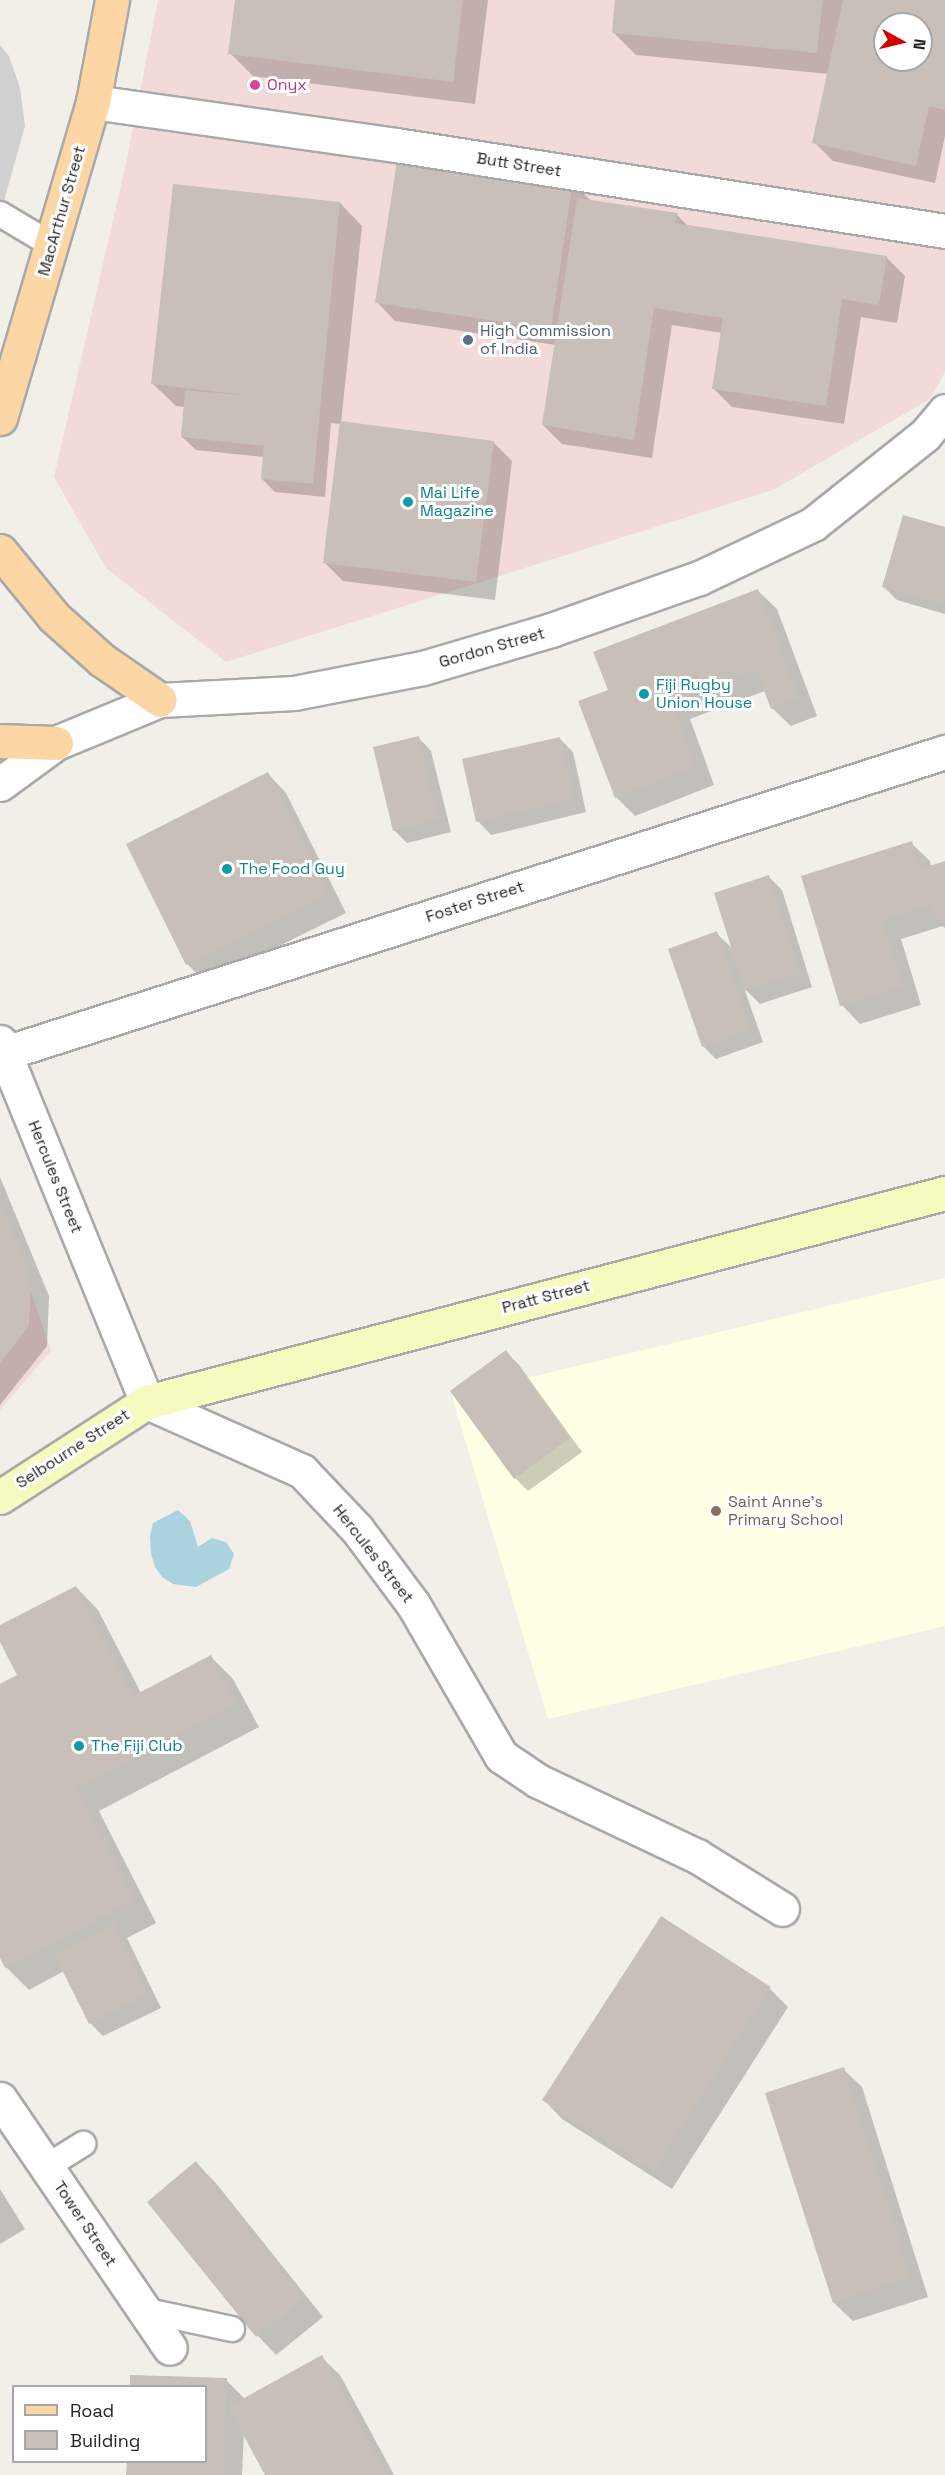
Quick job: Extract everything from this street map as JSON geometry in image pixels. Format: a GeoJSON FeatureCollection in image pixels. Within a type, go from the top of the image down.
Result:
{"type":"FeatureCollection","features":[{"type":"Feature","properties":{"kind":"main road","name":"MacArthur Street"},"geometry":{"type":"LineString","coordinates":[[0,418],[93,102],[112,0]]}},
{"type":"Feature","properties":{"kind":"main road"},"geometry":{"type":"LineString","coordinates":[[0,551],[54,617],[102,660],[160,700]]}},
{"type":"Feature","properties":{"kind":"main road"},"geometry":{"type":"LineString","coordinates":[[0,741],[56,743]]}},
{"type":"Feature","properties":{"kind":"main road","name":"Pratt Street"},"geometry":{"type":"LineString","coordinates":[[147,1402],[945,1193]]}},
{"type":"Feature","properties":{"kind":"main road","name":"Selbourne Street"},"geometry":{"type":"LineString","coordinates":[[0,1497],[147,1402]]}},
{"type":"Feature","properties":{"kind":"street","name":"Butt Street"},"geometry":{"type":"LineString","coordinates":[[93,102],[396,145],[945,231]]}},
{"type":"Feature","properties":{"kind":"street","name":"Gordon Street"},"geometry":{"type":"LineString","coordinates":[[0,784],[56,743],[160,700],[294,693],[423,668],[550,630],[699,578],[813,524],[938,429]]}},
{"type":"Feature","properties":{"kind":"street","name":"Foster Street"},"geometry":{"type":"LineString","coordinates":[[2,1047],[945,752]]}},
{"type":"Feature","properties":{"kind":"street","name":"Hercules Street"},"geometry":{"type":"LineString","coordinates":[[2,1047],[147,1402],[302,1471],[357,1529],[413,1604],[501,1756],[538,1781],[697,1856],[782,1909]]}},
{"type":"Feature","properties":{"kind":"street","name":"Tower Street"},"geometry":{"type":"LineString","coordinates":[[0,2099],[170,2348]]}},
{"type":"Feature","properties":{"kind":"lane"},"geometry":{"type":"LineString","coordinates":[[0,214],[52,245]]}},
{"type":"Feature","properties":{"kind":"lane"},"geometry":{"type":"LineString","coordinates":[[46,2167],[83,2144]]}},
{"type":"Feature","properties":{"kind":"lane"},"geometry":{"type":"LineString","coordinates":[[143,2310],[232,2329]]}},
{"type":"Feature","properties":{"kind":"shaded area"},"geometry":{"type":"Polygon","coordinates":[[[158,0],[945,0],[945,372],[930,399],[773,490],[226,662],[106,568],[54,477],[125,168],[158,0]]]}},
{"type":"Feature","properties":{"kind":"shaded area"},"geometry":{"type":"Polygon","coordinates":[[[0,45],[9,56],[20,88],[25,126],[0,215],[0,45]]]}},
{"type":"Feature","properties":{"kind":"shaded area"},"geometry":{"type":"Polygon","coordinates":[[[0,1202],[51,1351],[0,1410],[0,1202]]]}},
{"type":"Feature","properties":{"kind":"shaded area","name":"Saint Anne's Primary School"},"geometry":{"type":"Polygon","coordinates":[[[945,1278],[945,1626],[548,1719],[452,1396],[945,1278]]]}},
{"type":"Feature","properties":{"kind":"water"},"geometry":{"type":"Polygon","coordinates":[[[178,1510],[190,1521],[198,1547],[212,1538],[226,1542],[234,1554],[229,1569],[196,1587],[173,1584],[162,1577],[155,1567],[151,1554],[150,1536],[153,1523],[178,1510]]]}},
{"type":"Feature","properties":{"kind":"building"},"geometry":{"type":"Polygon","coordinates":[[[235,0],[463,0],[453,82],[228,54],[235,0]]]}},
{"type":"Feature","properties":{"kind":"building"},"geometry":{"type":"Polygon","coordinates":[[[615,0],[823,0],[817,53],[612,33],[615,0]]]}},
{"type":"Feature","properties":{"kind":"building"},"geometry":{"type":"Polygon","coordinates":[[[843,0],[945,0],[945,110],[929,106],[916,166],[812,143],[843,0]]]}},
{"type":"Feature","properties":{"kind":"building"},"geometry":{"type":"Polygon","coordinates":[[[398,155],[573,180],[551,329],[375,303],[398,155]]]}},
{"type":"Feature","properties":{"kind":"building"},"geometry":{"type":"Polygon","coordinates":[[[173,184],[340,202],[313,484],[261,479],[264,446],[181,437],[185,390],[253,396],[151,384],[173,184]]]}},
{"type":"Feature","properties":{"kind":"building"},"geometry":{"type":"Polygon","coordinates":[[[577,198],[678,213],[675,223],[887,256],[879,305],[842,299],[826,406],[712,389],[723,318],[654,308],[634,440],[542,425],[577,198]]]}},
{"type":"Feature","properties":{"kind":"building","name":"Mai Life Magazine"},"geometry":{"type":"Polygon","coordinates":[[[340,421],[494,441],[476,582],[323,563],[340,421]]]}},
{"type":"Feature","properties":{"kind":"building"},"geometry":{"type":"Polygon","coordinates":[[[903,515],[945,527],[945,605],[882,587],[903,515]]]}},
{"type":"Feature","properties":{"kind":"building","name":"Fiji Rugby Union House"},"geometry":{"type":"Polygon","coordinates":[[[758,589],[799,698],[771,709],[756,669],[672,701],[696,767],[615,798],[578,701],[608,690],[593,652],[758,589]]]}},
{"type":"Feature","properties":{"kind":"building"},"geometry":{"type":"Polygon","coordinates":[[[419,736],[438,819],[393,831],[373,747],[419,736]]]}},
{"type":"Feature","properties":{"kind":"building"},"geometry":{"type":"Polygon","coordinates":[[[560,737],[574,799],[476,822],[462,759],[560,737]]]}},
{"type":"Feature","properties":{"kind":"building","name":"The Food Guy"},"geometry":{"type":"Polygon","coordinates":[[[268,772],[328,894],[186,965],[126,844],[268,772]]]}},
{"type":"Feature","properties":{"kind":"building"},"geometry":{"type":"Polygon","coordinates":[[[912,841],[920,869],[945,861],[945,921],[938,923],[932,905],[883,921],[904,987],[840,1006],[801,876],[912,841]]]}},
{"type":"Feature","properties":{"kind":"building"},"geometry":{"type":"Polygon","coordinates":[[[769,875],[800,973],[745,991],[714,893],[769,875]]]}},
{"type":"Feature","properties":{"kind":"building"},"geometry":{"type":"Polygon","coordinates":[[[717,931],[751,1029],[702,1047],[668,949],[717,931]]]}},
{"type":"Feature","properties":{"kind":"building"},"geometry":{"type":"Polygon","coordinates":[[[0,1202],[31,1276],[29,1326],[0,1363],[0,1202]]]}},
{"type":"Feature","properties":{"kind":"building"},"geometry":{"type":"Polygon","coordinates":[[[506,1350],[570,1438],[514,1479],[450,1391],[506,1350]]]}},
{"type":"Feature","properties":{"kind":"building","name":"The Fiji Club"},"geometry":{"type":"Polygon","coordinates":[[[76,1586],[133,1696],[211,1655],[237,1704],[77,1788],[135,1900],[5,1968],[0,1958],[0,1684],[17,1675],[0,1642],[0,1625],[76,1586]]]}},
{"type":"Feature","properties":{"kind":"building"},"geometry":{"type":"Polygon","coordinates":[[[661,1916],[771,1987],[653,2172],[542,2100],[661,1916]]]}},
{"type":"Feature","properties":{"kind":"building"},"geometry":{"type":"Polygon","coordinates":[[[114,1923],[149,1994],[89,2024],[54,1954],[114,1923]]]}},
{"type":"Feature","properties":{"kind":"building"},"geometry":{"type":"Polygon","coordinates":[[[844,2067],[911,2278],[833,2303],[765,2093],[844,2067]]]}},
{"type":"Feature","properties":{"kind":"building"},"geometry":{"type":"Polygon","coordinates":[[[196,2161],[305,2298],[256,2337],[147,2202],[196,2161]]]}},
{"type":"Feature","properties":{"kind":"building"},"geometry":{"type":"Polygon","coordinates":[[[322,2355],[387,2475],[265,2475],[228,2407],[322,2355]]]}},
{"type":"Feature","properties":{"kind":"building"},"geometry":{"type":"Polygon","coordinates":[[[130,2375],[227,2378],[223,2475],[126,2475],[127,2463],[207,2463],[207,2385],[130,2385],[130,2375]]]}},
{"type":"Feature","properties":{"kind":"place","name":"Onyx"},"geometry":{"type":"Point","coordinates":[255,85]}},
{"type":"Feature","properties":{"kind":"place","name":"High Commission of India"},"geometry":{"type":"Point","coordinates":[468,340]}},
{"type":"Feature","properties":{"kind":"place","name":"Mai Life Magazine"},"geometry":{"type":"Point","coordinates":[408,502]}},
{"type":"Feature","properties":{"kind":"place","name":"Fiji Rugby Union House"},"geometry":{"type":"Point","coordinates":[644,694]}},
{"type":"Feature","properties":{"kind":"place","name":"The Food Guy"},"geometry":{"type":"Point","coordinates":[227,869]}},
{"type":"Feature","properties":{"kind":"place","name":"Saint Anne's Primary School"},"geometry":{"type":"Point","coordinates":[716,1511]}},
{"type":"Feature","properties":{"kind":"place","name":"The Fiji Club"},"geometry":{"type":"Point","coordinates":[79,1746]}}]}
